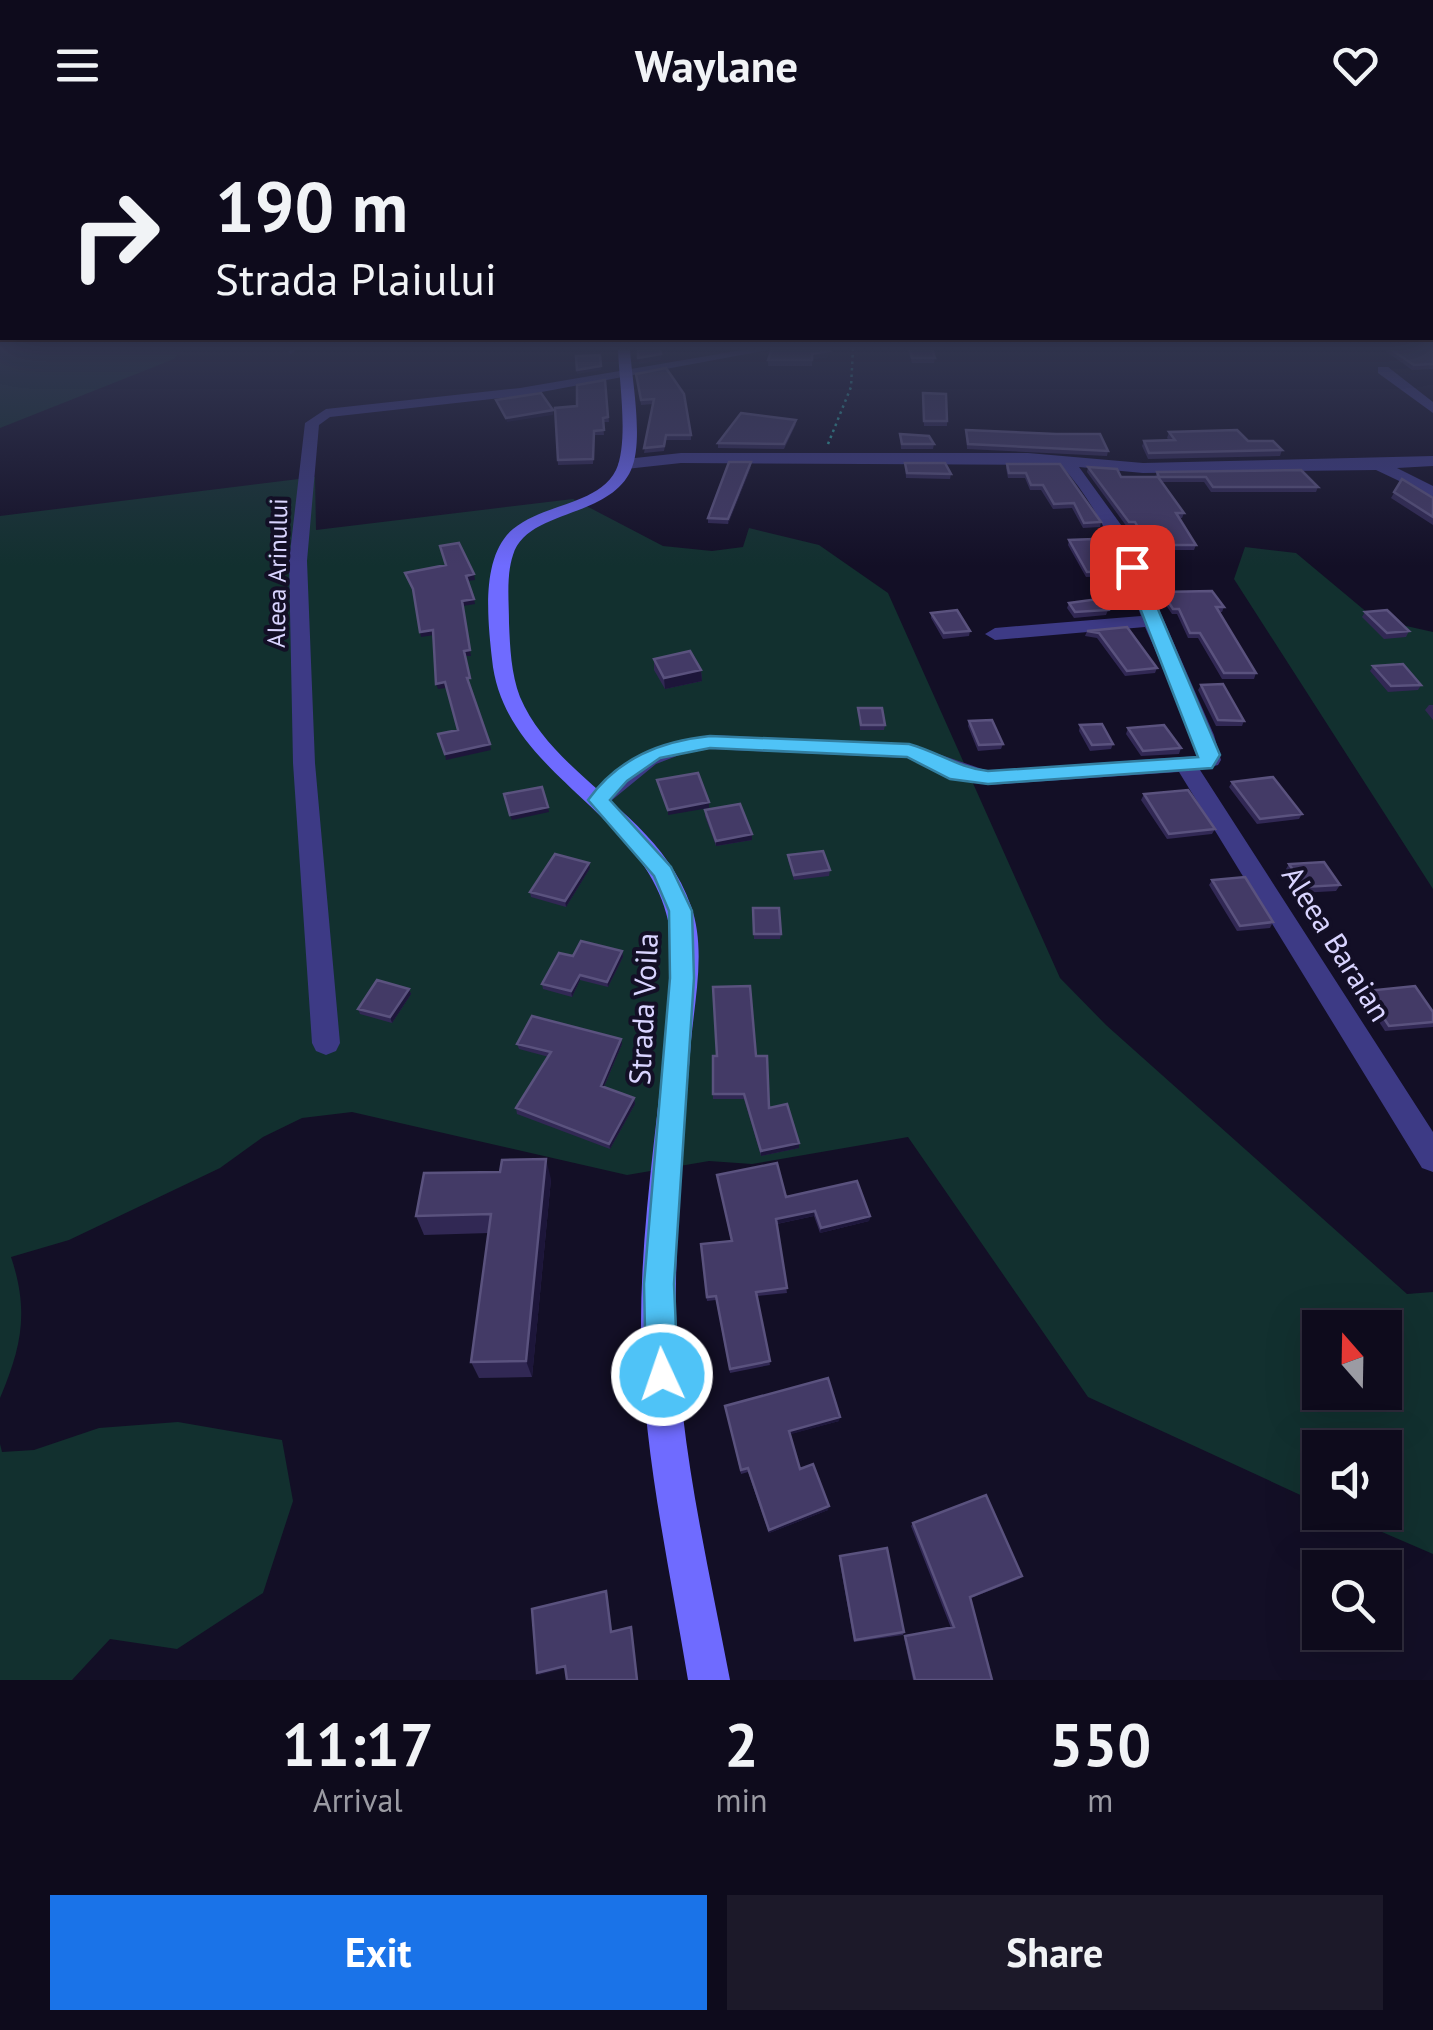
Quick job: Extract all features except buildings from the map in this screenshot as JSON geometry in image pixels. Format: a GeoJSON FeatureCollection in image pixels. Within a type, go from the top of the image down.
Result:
{"type":"FeatureCollection","features":[{"type":"Feature","properties":{"kind":"main road"},"geometry":{"type":"LineString","coordinates":[[625,421],[626,464]]}},
{"type":"Feature","properties":{"kind":"main road","name":"Strada Voila"},"geometry":{"type":"LineString","coordinates":[[626,464],[611,488],[532,525],[505,548],[501,559],[504,673],[512,702],[552,755],[663,872],[680,911],[682,978],[659,1284],[659,1343],[664,1407],[708,1680]]}},
{"type":"Feature","properties":{"kind":"street","name":"Aleea Arinului"},"geometry":{"type":"LineString","coordinates":[[314,421],[298,561],[304,763],[326,1043]]}},
{"type":"Feature","properties":{"kind":"street"},"geometry":{"type":"LineString","coordinates":[[626,464],[681,458],[1064,460],[1143,468],[1433,462]]}},
{"type":"Feature","properties":{"kind":"street"},"geometry":{"type":"LineString","coordinates":[[598,800],[620,776],[653,754],[679,745],[710,742],[909,750],[933,758],[958,774],[988,778],[1204,763],[1210,755],[1152,621],[1125,544],[1102,501],[1064,460]]}},
{"type":"Feature","properties":{"kind":"street"},"geometry":{"type":"LineString","coordinates":[[1378,464],[1433,492]]}},
{"type":"Feature","properties":{"kind":"street"},"geometry":{"type":"LineString","coordinates":[[995,634],[1152,621]]}},
{"type":"Feature","properties":{"kind":"street","name":"Aleea Baraian"},"geometry":{"type":"LineString","coordinates":[[1185,764],[1433,1158]]}},
{"type":"Feature","properties":{"kind":"path"},"geometry":{"type":"LineString","coordinates":[[822,458],[838,421]]}},
{"type":"Feature","properties":{"kind":"green space"},"geometry":{"type":"Polygon","coordinates":[[[315,477],[316,530],[573,499],[663,546],[712,551],[743,547],[749,528],[819,545],[888,593],[1060,978],[1106,1025],[1407,1294],[1433,1292],[1433,1554],[1377,1530],[1402,1530],[1402,1430],[1302,1430],[1302,1496],[1088,1397],[908,1137],[752,1164],[709,1161],[627,1175],[352,1112],[302,1118],[263,1137],[220,1168],[69,1240],[11,1257],[20,1294],[20,1328],[14,1362],[0,1398],[0,516],[315,477]]]}},
{"type":"Feature","properties":{"kind":"green space"},"geometry":{"type":"Polygon","coordinates":[[[1245,547],[1296,553],[1375,619],[1433,632],[1433,889],[1234,579],[1245,547]]]}},
{"type":"Feature","properties":{"kind":"green space"},"geometry":{"type":"Polygon","coordinates":[[[178,1422],[282,1440],[293,1501],[263,1593],[177,1649],[110,1639],[72,1680],[0,1680],[0,1444],[2,1452],[34,1450],[99,1428],[178,1422]]]}},
{"type":"Feature","properties":{"kind":"route"},"geometry":{"type":"LineString","coordinates":[[662,1375],[659,1284],[682,978],[680,911],[663,872],[598,800],[620,776],[653,754],[679,745],[710,742],[909,750],[933,758],[958,774],[988,778],[1204,763],[1210,755],[1132,567]]}}]}
